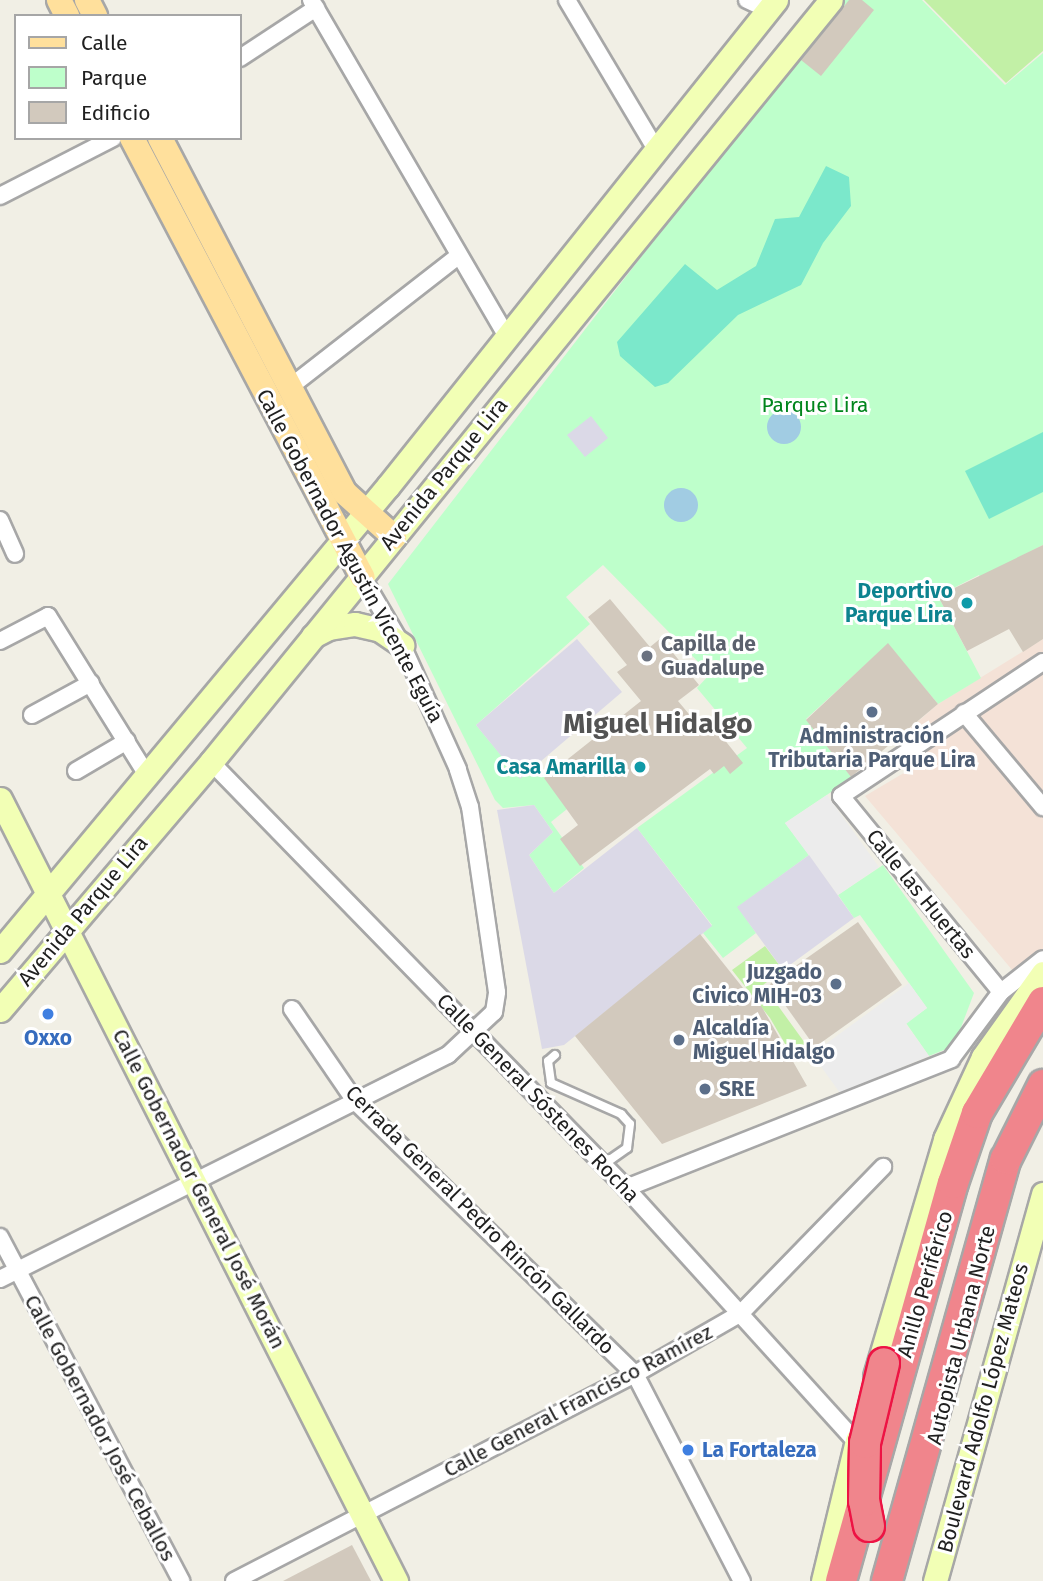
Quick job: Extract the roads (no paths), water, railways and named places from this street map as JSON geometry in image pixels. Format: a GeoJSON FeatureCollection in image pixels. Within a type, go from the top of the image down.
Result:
{"type":"FeatureCollection","features":[{"type":"Feature","properties":{"kind":"highway"},"geometry":{"type":"LineString","coordinates":[[869,1526],[863,1479],[868,1425],[939,1173],[973,1092],[1043,987]]}},
{"type":"Feature","properties":{"kind":"highway","name":"Anillo Periférico"},"geometry":{"type":"LineString","coordinates":[[841,1581],[973,1125],[1005,1061],[1043,1002]]}},
{"type":"Feature","properties":{"kind":"highway","name":"Autopista Urbana Norte"},"geometry":{"type":"LineString","coordinates":[[854,1581],[961,1199],[997,1106],[1043,1037]]}},
{"type":"Feature","properties":{"kind":"highway","name":"Anillo Periférico"},"geometry":{"type":"LineString","coordinates":[[887,1581],[1006,1159],[1043,1085]]}},
{"type":"Feature","properties":{"kind":"highway","name":"Autopista Urbana Norte"},"geometry":{"type":"LineString","coordinates":[[894,1581],[939,1424],[1000,1180],[1043,1095]]}},
{"type":"Feature","properties":{"kind":"main road","name":"Avenida Parque Lira"},"geometry":{"type":"LineString","coordinates":[[0,1010],[211,762],[831,0]]}},
{"type":"Feature","properties":{"kind":"main road","name":"Avenida Parque Lira"},"geometry":{"type":"LineString","coordinates":[[0,951],[366,513],[772,5]]}},
{"type":"Feature","properties":{"kind":"main road","name":"Calle Gobernador Agustín Vicente Eguía"},"geometry":{"type":"LineString","coordinates":[[133,140],[341,543],[362,577]]}},
{"type":"Feature","properties":{"kind":"main road","name":"Calle Gobernador Agustín Vicente Eguía"},"geometry":{"type":"LineString","coordinates":[[161,140],[345,493],[394,537]]}},
{"type":"Feature","properties":{"kind":"main road"},"geometry":{"type":"LineString","coordinates":[[308,640],[329,628],[355,624],[380,630],[402,645]]}},
{"type":"Feature","properties":{"kind":"main road","name":"Calle Gobernador General José Morán"},"geometry":{"type":"LineString","coordinates":[[0,799],[68,928],[396,1581]]}},
{"type":"Feature","properties":{"kind":"main road"},"geometry":{"type":"LineString","coordinates":[[822,1581],[856,1442],[940,1150],[983,1057],[1043,973]]}},
{"type":"Feature","properties":{"kind":"main road","name":"Boulevard Adolfo López Mateos"},"geometry":{"type":"LineString","coordinates":[[935,1581],[1043,1194]]}},
{"type":"Feature","properties":{"kind":"street"},"geometry":{"type":"LineString","coordinates":[[567,0],[657,151]]}},
{"type":"Feature","properties":{"kind":"street"},"geometry":{"type":"LineString","coordinates":[[747,0],[772,5]]}},
{"type":"Feature","properties":{"kind":"street"},"geometry":{"type":"LineString","coordinates":[[242,57],[313,4],[457,257],[507,337]]}},
{"type":"Feature","properties":{"kind":"street"},"geometry":{"type":"LineString","coordinates":[[0,196],[109,140]]}},
{"type":"Feature","properties":{"kind":"street"},"geometry":{"type":"LineString","coordinates":[[290,387],[457,257]]}},
{"type":"Feature","properties":{"kind":"street"},"geometry":{"type":"LineString","coordinates":[[0,520],[15,554]]}},
{"type":"Feature","properties":{"kind":"street","name":"Calle Gobernador Agustín Vicente Eguía"},"geometry":{"type":"LineString","coordinates":[[0,1279],[448,1055],[476,1033],[494,1012],[497,992],[470,807],[443,729],[402,645],[362,577]]}},
{"type":"Feature","properties":{"kind":"street"},"geometry":{"type":"LineString","coordinates":[[0,641],[48,616],[147,775]]}},
{"type":"Feature","properties":{"kind":"street"},"geometry":{"type":"LineString","coordinates":[[1040,669],[964,713],[1043,807]]}},
{"type":"Feature","properties":{"kind":"street"},"geometry":{"type":"LineString","coordinates":[[32,715],[91,683]]}},
{"type":"Feature","properties":{"kind":"street","name":"Calle las Huertas"},"geometry":{"type":"LineString","coordinates":[[964,713],[841,796],[1001,992]]}},
{"type":"Feature","properties":{"kind":"street"},"geometry":{"type":"LineString","coordinates":[[76,771],[127,741]]}},
{"type":"Feature","properties":{"kind":"street","name":"Calle General Sóstenes Rocha"},"geometry":{"type":"LineString","coordinates":[[211,762],[626,1188],[856,1442]]}},
{"type":"Feature","properties":{"kind":"street"},"geometry":{"type":"LineString","coordinates":[[626,1188],[943,1063],[964,1047],[1001,992],[1043,959]]}},
{"type":"Feature","properties":{"kind":"street","name":"Cerrada General Pedro Rincón Gallardo"},"geometry":{"type":"LineString","coordinates":[[292,1009],[355,1101],[635,1374],[742,1581]]}},
{"type":"Feature","properties":{"kind":"street","name":"Calle General Francisco Ramírez"},"geometry":{"type":"LineString","coordinates":[[234,1581],[635,1374],[741,1313],[883,1167]]}},
{"type":"Feature","properties":{"kind":"street","name":"Calle Gobernador José Ceballos"},"geometry":{"type":"LineString","coordinates":[[0,1237],[181,1581]]}},
{"type":"Feature","properties":{"kind":"lane"},"geometry":{"type":"LineString","coordinates":[[555,1055],[548,1061],[551,1083],[621,1114],[630,1124],[628,1148],[611,1159],[598,1160]]}},
{"type":"Feature","properties":{"kind":"water"},"geometry":{"type":"Polygon","coordinates":[[[784,410],[796,415],[801,427],[796,439],[784,444],[772,439],[767,427],[772,415],[784,410]]]}},
{"type":"Feature","properties":{"kind":"water"},"geometry":{"type":"Polygon","coordinates":[[[681,488],[693,493],[698,505],[693,517],[681,522],[669,517],[664,505],[669,493],[681,488]]]}},
{"type":"Feature","properties":{"kind":"place","name":"Deportivo Parque Lira"},"geometry":{"type":"Point","coordinates":[967,603]}},
{"type":"Feature","properties":{"kind":"place","name":"Capilla de Guadalupe"},"geometry":{"type":"Point","coordinates":[647,656]}},
{"type":"Feature","properties":{"kind":"place","name":"Administración Tributaria Parque Lira"},"geometry":{"type":"Point","coordinates":[872,712]}},
{"type":"Feature","properties":{"kind":"place","name":"Casa Amarilla"},"geometry":{"type":"Point","coordinates":[640,767]}},
{"type":"Feature","properties":{"kind":"place","name":"Juzgado Civico MIH-03"},"geometry":{"type":"Point","coordinates":[836,984]}},
{"type":"Feature","properties":{"kind":"place","name":"Oxxo"},"geometry":{"type":"Point","coordinates":[48,1014]}},
{"type":"Feature","properties":{"kind":"place","name":"Alcaldía Miguel Hidalgo"},"geometry":{"type":"Point","coordinates":[679,1040]}},
{"type":"Feature","properties":{"kind":"place","name":"SRE"},"geometry":{"type":"Point","coordinates":[705,1089]}},
{"type":"Feature","properties":{"kind":"place","name":"La Fortaleza"},"geometry":{"type":"Point","coordinates":[688,1450]}},
{"type":"Feature","properties":{"kind":"district","name":"Miguel Hidalgo"},"geometry":{"type":"Point","coordinates":[658,724]}},
{"type":"Feature","properties":{"kind":"park label","name":"Parque Lira"},"geometry":{"type":"Point","coordinates":[815,405]}}]}
